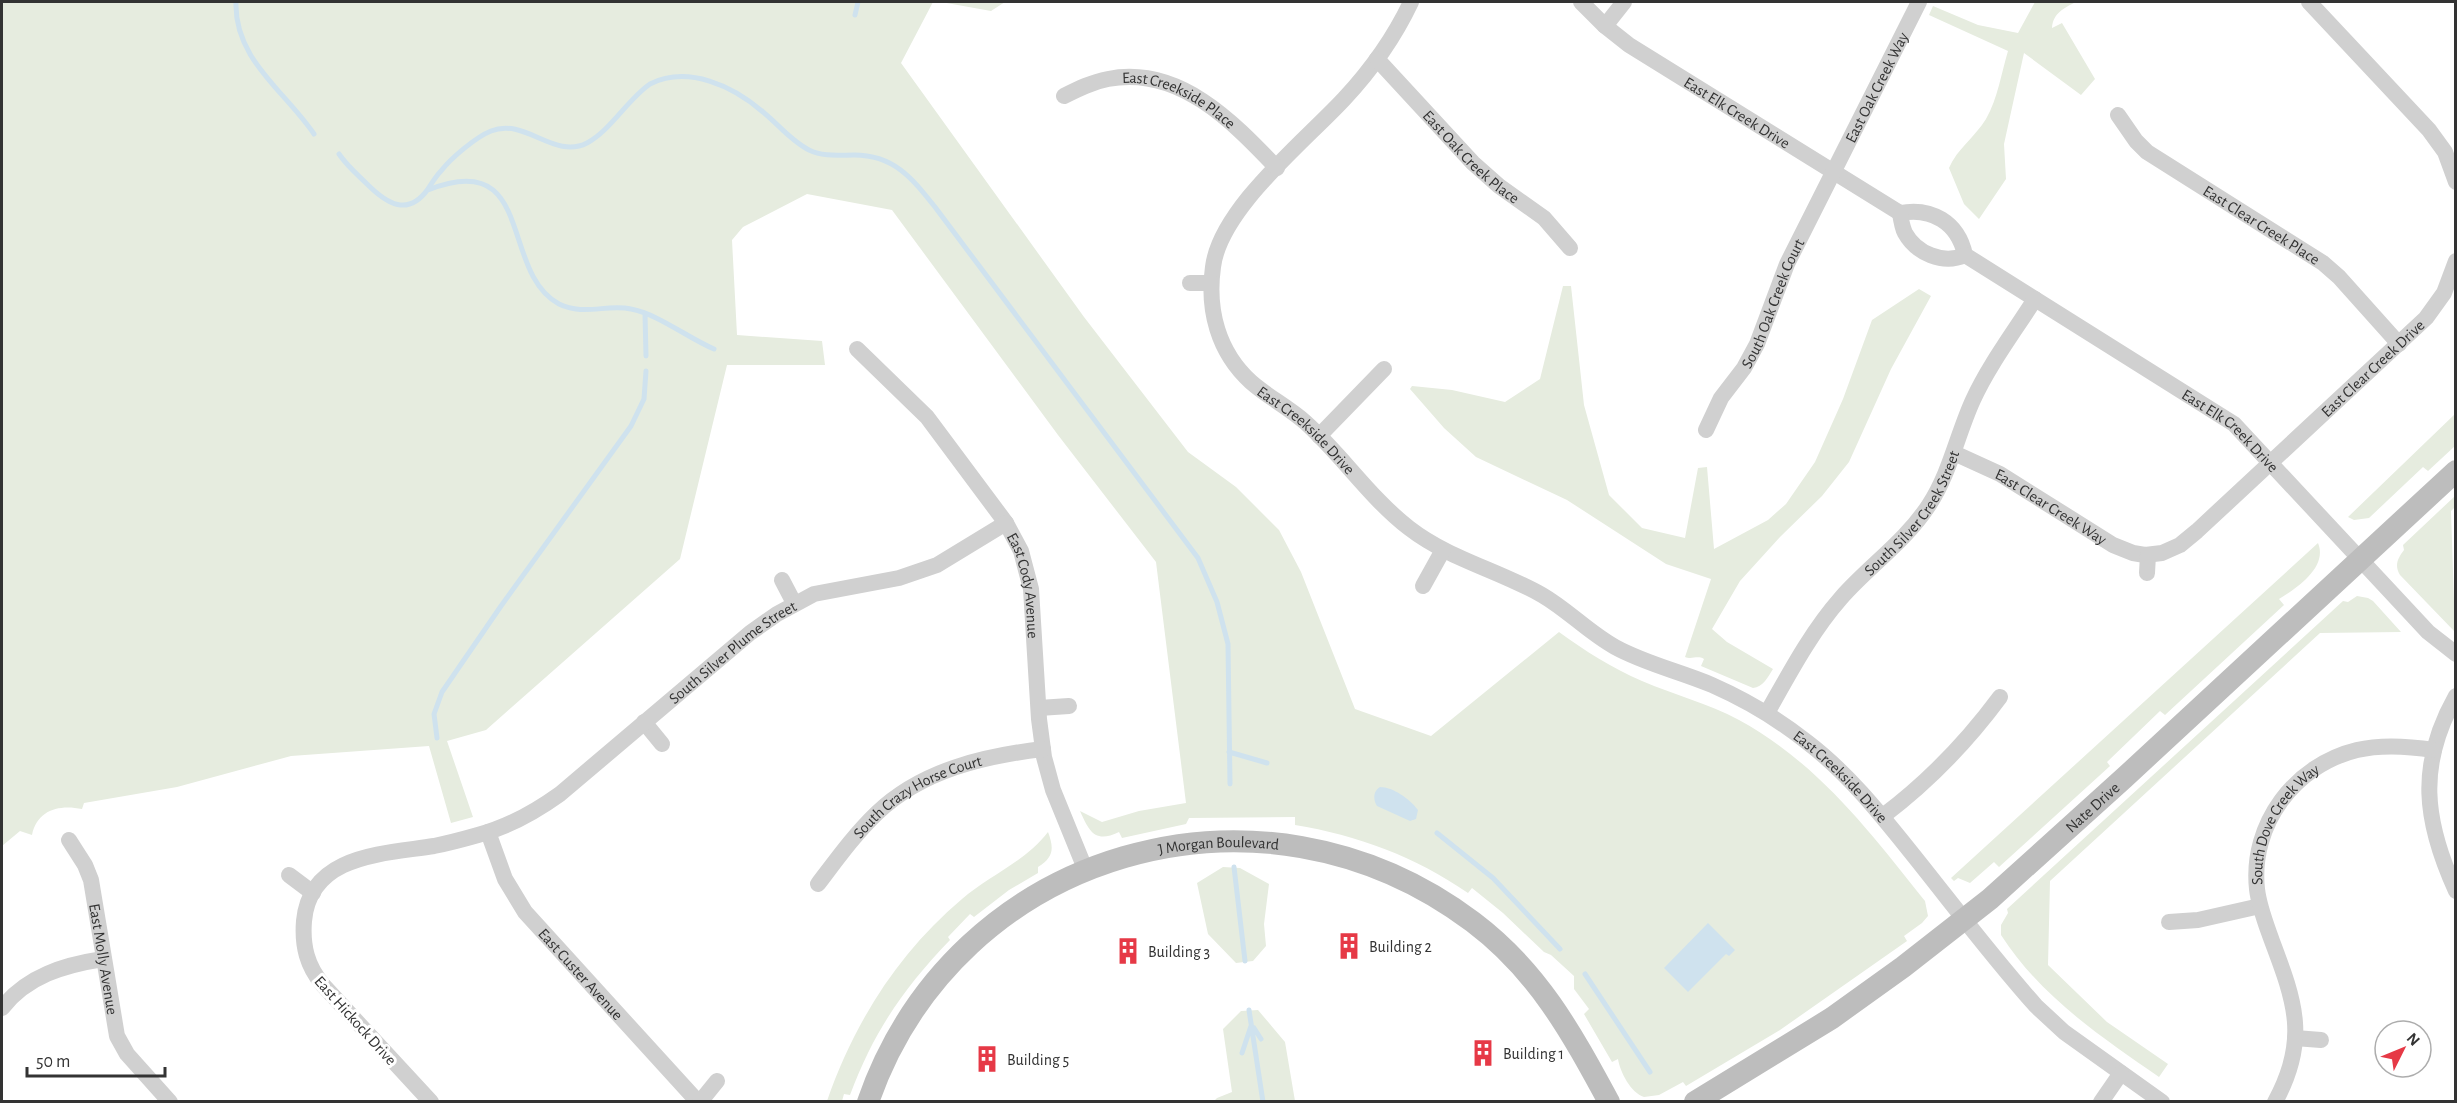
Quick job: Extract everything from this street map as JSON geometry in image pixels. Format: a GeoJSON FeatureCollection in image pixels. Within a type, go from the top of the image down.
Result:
{"type":"FeatureCollection","features":[{"type":"Feature","properties":{"kind":"street","name":"East Creekside Drive"},"geometry":{"type":"LineString","coordinates":[[1411,2],[1377,59],[1344,99],[1246,200],[1230,222],[1217,249],[1211,283],[1215,325],[1231,358],[1252,383],[1289,408],[1319,436],[1386,508],[1411,530],[1443,550],[1541,595],[1622,651],[1709,684],[1767,713],[1822,753],[1851,780],[1882,816],[2042,1012],[2064,1032],[2162,1101]]}},
{"type":"Feature","properties":{"kind":"street","name":"East Elk Creek Drive"},"geometry":{"type":"LineString","coordinates":[[1581,2],[1605,26],[1636,50],[1900,213],[1922,211],[1944,220],[1958,234],[1965,255],[2228,420],[2246,435],[2428,632],[2456,654]]}},
{"type":"Feature","properties":{"kind":"street"},"geometry":{"type":"LineString","coordinates":[[1605,26],[1624,2]]}},
{"type":"Feature","properties":{"kind":"street","name":"East Oak Creek Way"},"geometry":{"type":"LineString","coordinates":[[1832,172],[1919,2]]}},
{"type":"Feature","properties":{"kind":"street"},"geometry":{"type":"LineString","coordinates":[[2309,2],[2429,130],[2445,152],[2456,182]]}},
{"type":"Feature","properties":{"kind":"street","name":"East Oak Creek Place"},"geometry":{"type":"LineString","coordinates":[[1377,59],[1473,163],[1499,186],[1544,219],[1570,248]]}},
{"type":"Feature","properties":{"kind":"street","name":"East Creekside Place"},"geometry":{"type":"LineString","coordinates":[[1064,96],[1110,78],[1137,78],[1168,84],[1213,106],[1277,168]]}},
{"type":"Feature","properties":{"kind":"street","name":"East Clear Creek Place"},"geometry":{"type":"LineString","coordinates":[[2118,115],[2136,141],[2147,152],[2328,268],[2399,344]]}},
{"type":"Feature","properties":{"kind":"street","name":"South Oak Creek Court"},"geometry":{"type":"LineString","coordinates":[[1706,430],[1721,398],[1740,373],[1757,344],[1780,278],[1832,172]]}},
{"type":"Feature","properties":{"kind":"street"},"geometry":{"type":"LineString","coordinates":[[1900,213],[1905,233],[1924,251],[1946,259],[1965,255]]}},
{"type":"Feature","properties":{"kind":"street","name":"East Clear Creek Drive"},"geometry":{"type":"LineString","coordinates":[[2272,463],[2434,309],[2447,288],[2456,261]]}},
{"type":"Feature","properties":{"kind":"street"},"geometry":{"type":"LineString","coordinates":[[1190,283],[1211,283]]}},
{"type":"Feature","properties":{"kind":"street","name":"South Silver Creek Street"},"geometry":{"type":"LineString","coordinates":[[1767,713],[1810,640],[1834,606],[1920,518],[1937,491],[1979,387],[2035,299]]}},
{"type":"Feature","properties":{"kind":"street","name":"East Cody Avenue"},"geometry":{"type":"LineString","coordinates":[[857,349],[927,417],[1006,523],[1022,550],[1029,574],[1043,749],[1053,790],[1086,871]]}},
{"type":"Feature","properties":{"kind":"street"},"geometry":{"type":"LineString","coordinates":[[1319,436],[1384,369]]}},
{"type":"Feature","properties":{"kind":"street","name":"East Clear Creek Way"},"geometry":{"type":"LineString","coordinates":[[1954,453],[2000,474],[2113,545],[2133,553],[2148,555]]}},
{"type":"Feature","properties":{"kind":"street"},"geometry":{"type":"LineString","coordinates":[[2147,573],[2148,555],[2162,553],[2187,540],[2272,463]]}},
{"type":"Feature","properties":{"kind":"street","name":"Nate Drive"},"geometry":{"type":"LineString","coordinates":[[1695,1101],[1837,1015],[1965,919],[2037,858],[2456,471]]}},
{"type":"Feature","properties":{"kind":"street","name":"South Silver Plume Street"},"geometry":{"type":"LineString","coordinates":[[488,832],[541,808],[750,633],[795,603],[822,591],[882,582],[931,567],[1006,523]]}},
{"type":"Feature","properties":{"kind":"street"},"geometry":{"type":"LineString","coordinates":[[1423,586],[1443,550]]}},
{"type":"Feature","properties":{"kind":"street"},"geometry":{"type":"LineString","coordinates":[[782,580],[795,603]]}},
{"type":"Feature","properties":{"kind":"street"},"geometry":{"type":"LineString","coordinates":[[2456,696],[2441,727],[2434,750],[2429,790],[2431,821],[2439,854],[2456,891]]}},
{"type":"Feature","properties":{"kind":"street"},"geometry":{"type":"LineString","coordinates":[[1882,816],[1939,769],[2000,698]]}},
{"type":"Feature","properties":{"kind":"street"},"geometry":{"type":"LineString","coordinates":[[1039,708],[1069,706]]}},
{"type":"Feature","properties":{"kind":"street"},"geometry":{"type":"LineString","coordinates":[[644,722],[662,744]]}},
{"type":"Feature","properties":{"kind":"street","name":"South Dove Creek Way"},"geometry":{"type":"LineString","coordinates":[[2275,1101],[2291,1064],[2295,1038],[2292,998],[2260,906],[2256,880],[2262,841],[2269,822],[2279,803],[2302,777],[2324,762],[2358,749],[2388,746],[2434,750]]}},
{"type":"Feature","properties":{"kind":"street","name":"South Crazy Horse Court"},"geometry":{"type":"LineString","coordinates":[[818,884],[868,822],[890,802],[916,785],[980,758],[1043,749]]}},
{"type":"Feature","properties":{"kind":"street","name":"East Hickock Drive"},"geometry":{"type":"LineString","coordinates":[[431,1101],[315,975],[307,959],[303,936],[305,914],[313,893],[333,872],[355,859],[449,843],[488,832]]}},
{"type":"Feature","properties":{"kind":"street","name":"East Custer Avenue"},"geometry":{"type":"LineString","coordinates":[[488,832],[505,879],[520,907],[699,1101],[717,1082]]}},
{"type":"Feature","properties":{"kind":"street","name":"East Molly Avenue"},"geometry":{"type":"LineString","coordinates":[[69,840],[89,874],[113,1024],[118,1041],[170,1101]]}},
{"type":"Feature","properties":{"kind":"street","name":"J Morgan Boulevard"},"geometry":{"type":"LineString","coordinates":[[868,1101],[904,1026],[927,993],[974,942],[1014,910],[1054,886],[1121,858],[1167,846],[1238,840],[1274,842],[1313,848],[1388,872],[1435,896],[1460,913],[1496,941],[1519,963],[1557,1011],[1609,1101]]}},
{"type":"Feature","properties":{"kind":"street"},"geometry":{"type":"LineString","coordinates":[[289,876],[313,893]]}},
{"type":"Feature","properties":{"kind":"street"},"geometry":{"type":"LineString","coordinates":[[2169,922],[2198,920],[2260,906]]}},
{"type":"Feature","properties":{"kind":"street"},"geometry":{"type":"LineString","coordinates":[[2,1008],[24,987],[56,969],[103,959]]}},
{"type":"Feature","properties":{"kind":"street"},"geometry":{"type":"LineString","coordinates":[[2295,1038],[2321,1040]]}},
{"type":"Feature","properties":{"kind":"street"},"geometry":{"type":"LineString","coordinates":[[2101,1101],[2121,1073]]}},
{"type":"Feature","properties":{"kind":"shaded area"},"geometry":{"type":"Polygon","coordinates":[[[2,2],[933,2],[901,63],[1084,317],[1188,452],[1236,487],[1279,530],[1301,572],[1355,709],[1431,736],[1559,632],[1599,659],[1631,676],[1739,720],[1794,757],[1818,778],[1863,825],[1925,901],[1928,916],[1904,936],[1907,941],[1780,1030],[1686,1086],[1683,1082],[1659,1095],[1644,1097],[1639,1095],[1627,1081],[1618,1059],[1612,1062],[1584,1014],[1589,1009],[1574,989],[1574,976],[1472,888],[1468,893],[1407,858],[1363,841],[1295,825],[1295,817],[1189,818],[1186,824],[1122,838],[1119,832],[1104,837],[1094,834],[1080,811],[1102,822],[1139,811],[1186,803],[1156,562],[1058,435],[892,210],[807,194],[743,227],[732,240],[737,335],[822,341],[825,365],[727,365],[680,559],[486,730],[447,741],[473,817],[451,823],[429,746],[291,756],[177,787],[84,803],[82,809],[57,808],[44,814],[35,826],[32,835],[20,831],[2,846],[2,2]]]}},
{"type":"Feature","properties":{"kind":"shaded area"},"geometry":{"type":"Polygon","coordinates":[[[941,2],[1005,2],[991,11],[941,2]]]}},
{"type":"Feature","properties":{"kind":"shaded area"},"geometry":{"type":"Polygon","coordinates":[[[2035,2],[2076,2],[2063,9],[2054,18],[2052,28],[2062,23],[2095,79],[2081,95],[2024,53],[2004,144],[2006,179],[1979,219],[1964,204],[1949,168],[1986,119],[1996,94],[2008,51],[1929,15],[1933,6],[1978,25],[2018,33],[2035,2]]]}},
{"type":"Feature","properties":{"kind":"shaded area"},"geometry":{"type":"Polygon","coordinates":[[[1563,286],[1571,286],[1584,405],[1609,495],[1642,528],[1685,538],[1698,468],[1707,467],[1714,549],[1768,520],[1786,504],[1815,462],[1843,399],[1872,320],[1919,289],[1931,296],[1891,369],[1849,462],[1822,496],[1740,581],[1712,629],[1727,642],[1773,669],[1760,686],[1753,688],[1701,666],[1704,659],[1685,657],[1711,579],[1666,564],[1567,500],[1476,457],[1444,428],[1410,389],[1412,386],[1452,390],[1505,402],[1540,379],[1563,286]]]}},
{"type":"Feature","properties":{"kind":"shaded area"},"geometry":{"type":"Polygon","coordinates":[[[2455,414],[2455,446],[2428,471],[2423,467],[2369,518],[2354,520],[2348,517],[2455,414]]]}},
{"type":"Feature","properties":{"kind":"shaded area"},"geometry":{"type":"Polygon","coordinates":[[[2455,496],[2455,507],[2451,511],[2455,632],[2400,575],[2397,565],[2404,550],[2403,545],[2455,496]]]}},
{"type":"Feature","properties":{"kind":"shaded area"},"geometry":{"type":"Polygon","coordinates":[[[2318,543],[2320,552],[2315,568],[2302,583],[2279,599],[2284,605],[2165,715],[2160,711],[2107,762],[2110,766],[1999,867],[1994,862],[1970,883],[1958,878],[1954,881],[1951,878],[2318,543]]]}},
{"type":"Feature","properties":{"kind":"shaded area"},"geometry":{"type":"Polygon","coordinates":[[[2357,596],[2373,601],[2401,632],[2320,633],[2050,881],[2048,965],[2107,1022],[2168,1064],[2159,1077],[2073,1014],[2034,978],[2001,935],[2001,925],[2008,913],[2007,909],[2343,601],[2348,602],[2357,596]]]}},
{"type":"Feature","properties":{"kind":"shaded area"},"geometry":{"type":"Polygon","coordinates":[[[1048,832],[1051,852],[1047,860],[1038,867],[1038,873],[1009,890],[974,917],[970,914],[948,937],[950,940],[918,976],[891,1012],[869,1051],[850,1095],[844,1094],[842,1101],[827,1101],[850,1044],[898,966],[939,920],[962,899],[1019,860],[1048,832]]]}},
{"type":"Feature","properties":{"kind":"shaded area"},"geometry":{"type":"Polygon","coordinates":[[[1223,867],[1240,868],[1269,884],[1264,924],[1266,946],[1253,961],[1236,963],[1208,934],[1197,883],[1223,867]]]}},
{"type":"Feature","properties":{"kind":"shaded area"},"geometry":{"type":"Polygon","coordinates":[[[1258,1010],[1285,1042],[1295,1101],[1214,1101],[1232,1092],[1223,1029],[1241,1011],[1258,1010]]]}},
{"type":"Feature","properties":{"kind":"water"},"geometry":{"type":"Polygon","coordinates":[[[1380,787],[1396,791],[1411,802],[1418,810],[1416,819],[1410,821],[1377,806],[1374,796],[1380,787]]]}},
{"type":"Feature","properties":{"kind":"water"},"geometry":{"type":"Polygon","coordinates":[[[1708,923],[1735,950],[1729,956],[1726,954],[1688,992],[1664,968],[1708,923]]]}},
{"type":"Feature","properties":{"kind":"waterway"},"geometry":{"type":"LineString","coordinates":[[236,2],[243,41],[252,57],[314,134]]}},
{"type":"Feature","properties":{"kind":"waterway"},"geometry":{"type":"LineString","coordinates":[[855,15],[858,2]]}},
{"type":"Feature","properties":{"kind":"waterway"},"geometry":{"type":"LineString","coordinates":[[339,154],[382,197],[390,202],[405,205],[420,198],[457,154],[491,131],[504,128],[516,129],[551,143],[575,147],[595,138],[650,84],[679,77],[709,81],[738,94],[809,150],[825,155],[868,156],[880,159],[901,170],[935,207],[1198,558],[1217,602],[1228,644],[1230,784]]}},
{"type":"Feature","properties":{"kind":"waterway"},"geometry":{"type":"LineString","coordinates":[[428,190],[462,181],[486,185],[501,199],[511,219],[528,267],[541,288],[559,304],[586,310],[631,309],[662,321],[714,349]]}},
{"type":"Feature","properties":{"kind":"waterway"},"geometry":{"type":"LineString","coordinates":[[645,314],[646,356]]}},
{"type":"Feature","properties":{"kind":"waterway"},"geometry":{"type":"LineString","coordinates":[[437,738],[434,714],[442,692],[631,426],[644,399],[646,371]]}},
{"type":"Feature","properties":{"kind":"waterway"},"geometry":{"type":"LineString","coordinates":[[1229,752],[1267,763]]}},
{"type":"Feature","properties":{"kind":"waterway"},"geometry":{"type":"LineString","coordinates":[[1437,833],[1493,878],[1560,949]]}},
{"type":"Feature","properties":{"kind":"waterway"},"geometry":{"type":"LineString","coordinates":[[1234,867],[1245,961]]}},
{"type":"Feature","properties":{"kind":"waterway"},"geometry":{"type":"LineString","coordinates":[[1585,974],[1650,1072]]}},
{"type":"Feature","properties":{"kind":"waterway"},"geometry":{"type":"LineString","coordinates":[[1249,1010],[1263,1102]]}},
{"type":"Feature","properties":{"kind":"waterway"},"geometry":{"type":"LineString","coordinates":[[1242,1053],[1251,1026]]}},
{"type":"Feature","properties":{"kind":"waterway"},"geometry":{"type":"LineString","coordinates":[[1254,1028],[1261,1039]]}},
{"type":"Feature","properties":{"kind":"place","name":"Building 2"},"geometry":{"type":"Point","coordinates":[1349,946]}},
{"type":"Feature","properties":{"kind":"place","name":"Building 3"},"geometry":{"type":"Point","coordinates":[1128,951]}},
{"type":"Feature","properties":{"kind":"place","name":"Building 1"},"geometry":{"type":"Point","coordinates":[1483,1053]}},
{"type":"Feature","properties":{"kind":"place","name":"Building 5"},"geometry":{"type":"Point","coordinates":[987,1059]}}]}
